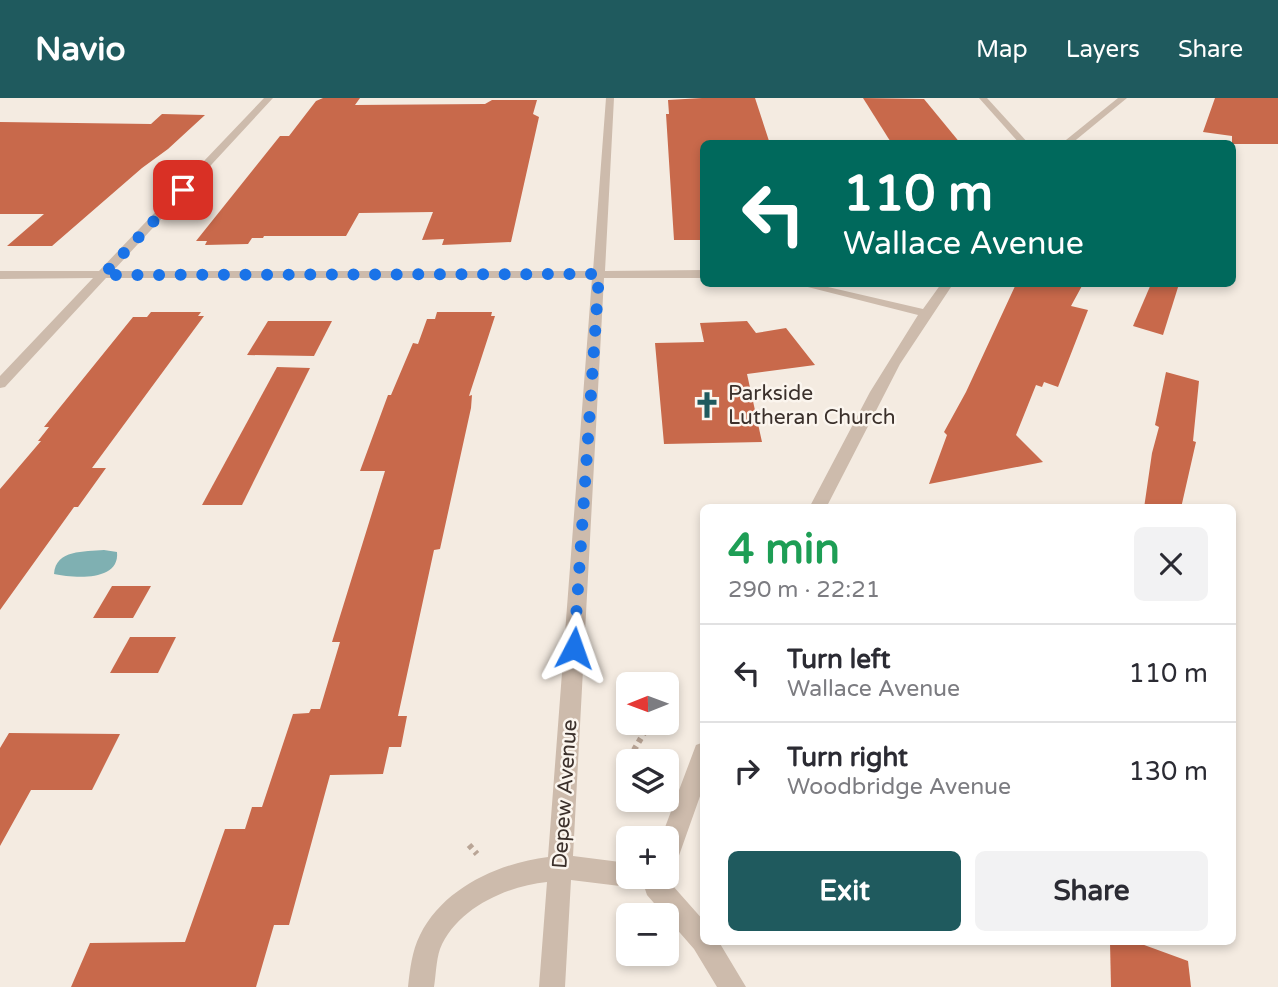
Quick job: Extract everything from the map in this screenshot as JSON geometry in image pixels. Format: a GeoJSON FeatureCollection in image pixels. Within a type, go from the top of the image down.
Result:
{"type":"FeatureCollection","features":[{"type":"Feature","properties":{"kind":"street"},"geometry":{"type":"LineString","coordinates":[[0,384],[269,98]]}},
{"type":"Feature","properties":{"kind":"street","name":"Depew Avenue"},"geometry":{"type":"LineString","coordinates":[[552,987],[610,98]]}},
{"type":"Feature","properties":{"kind":"street"},"geometry":{"type":"LineString","coordinates":[[983,98],[1021,140]]}},
{"type":"Feature","properties":{"kind":"street"},"geometry":{"type":"LineString","coordinates":[[1070,140],[1123,98]]}},
{"type":"Feature","properties":{"kind":"street"},"geometry":{"type":"LineString","coordinates":[[0,275],[700,274]]}},
{"type":"Feature","properties":{"kind":"street"},"geometry":{"type":"LineString","coordinates":[[815,287],[925,313]]}},
{"type":"Feature","properties":{"kind":"street"},"geometry":{"type":"LineString","coordinates":[[819,504],[886,376],[925,313],[945,287]]}},
{"type":"Feature","properties":{"kind":"street"},"geometry":{"type":"LineString","coordinates":[[677,826],[700,763]]}},
{"type":"Feature","properties":{"kind":"street"},"geometry":{"type":"LineString","coordinates":[[421,987],[428,945],[448,913],[485,889],[520,874],[560,868],[616,874]]}},
{"type":"Feature","properties":{"kind":"street"},"geometry":{"type":"LineString","coordinates":[[658,889],[700,936]]}},
{"type":"Feature","properties":{"kind":"street"},"geometry":{"type":"LineString","coordinates":[[707,945],[733,987]]}},
{"type":"Feature","properties":{"kind":"path"},"geometry":{"type":"LineString","coordinates":[[469,845],[477,854]]}},
{"type":"Feature","properties":{"kind":"water"},"geometry":{"type":"Polygon","coordinates":[[[104,550],[117,552],[116,562],[104,573],[84,577],[54,574],[56,566],[65,556],[104,550]]]}},
{"type":"Feature","properties":{"kind":"building"},"geometry":{"type":"Polygon","coordinates":[[[323,98],[360,98],[355,105],[485,104],[492,100],[537,100],[533,114],[539,117],[511,242],[442,245],[444,239],[422,240],[433,212],[359,213],[346,236],[264,236],[252,238],[248,244],[205,245],[207,241],[196,241],[280,136],[289,136],[316,101],[323,98]]]}},
{"type":"Feature","properties":{"kind":"building"},"geometry":{"type":"Polygon","coordinates":[[[755,98],[769,140],[700,140],[700,240],[674,240],[666,114],[669,114],[668,100],[755,98]]]}},
{"type":"Feature","properties":{"kind":"building"},"geometry":{"type":"Polygon","coordinates":[[[863,98],[924,99],[958,140],[889,140],[863,98]]]}},
{"type":"Feature","properties":{"kind":"building"},"geometry":{"type":"Polygon","coordinates":[[[1215,98],[1278,98],[1278,144],[1236,144],[1232,136],[1203,132],[1215,98]]]}},
{"type":"Feature","properties":{"kind":"building"},"geometry":{"type":"Polygon","coordinates":[[[162,114],[205,115],[52,246],[7,246],[44,214],[0,214],[0,122],[151,124],[162,114]]]}},
{"type":"Feature","properties":{"kind":"building"},"geometry":{"type":"Polygon","coordinates":[[[1015,287],[1081,287],[1071,306],[1088,310],[1058,387],[1044,382],[1042,387],[1036,385],[1016,435],[1043,462],[929,484],[947,435],[944,432],[966,392],[1015,287]]]}},
{"type":"Feature","properties":{"kind":"building"},"geometry":{"type":"Polygon","coordinates":[[[1150,287],[1178,287],[1163,335],[1133,326],[1150,287]]]}},
{"type":"Feature","properties":{"kind":"building"},"geometry":{"type":"Polygon","coordinates":[[[151,312],[201,312],[198,316],[204,316],[92,468],[106,468],[78,507],[74,507],[0,610],[0,489],[41,441],[38,441],[49,427],[44,427],[133,317],[147,317],[151,312]]]}},
{"type":"Feature","properties":{"kind":"building"},"geometry":{"type":"Polygon","coordinates":[[[437,312],[492,312],[491,316],[495,316],[469,396],[472,395],[471,408],[440,549],[434,550],[398,716],[407,716],[401,747],[389,747],[383,774],[330,775],[289,925],[274,925],[256,987],[71,987],[90,943],[185,942],[225,829],[245,829],[252,807],[262,807],[293,714],[320,709],[340,642],[332,642],[385,471],[360,471],[388,395],[391,395],[413,343],[418,344],[427,319],[435,319],[437,312]]]}},
{"type":"Feature","properties":{"kind":"building"},"geometry":{"type":"Polygon","coordinates":[[[268,321],[332,321],[314,356],[247,355],[268,321]]]}},
{"type":"Feature","properties":{"kind":"building","name":"Parkside Lutheran Church"},"geometry":{"type":"Polygon","coordinates":[[[747,321],[756,333],[786,328],[815,365],[747,374],[762,442],[664,444],[655,343],[704,342],[700,323],[747,321]]]}},
{"type":"Feature","properties":{"kind":"building"},"geometry":{"type":"Polygon","coordinates":[[[277,367],[310,368],[242,505],[202,505],[277,367]]]}},
{"type":"Feature","properties":{"kind":"building"},"geometry":{"type":"Polygon","coordinates":[[[1166,372],[1199,381],[1193,441],[1196,442],[1182,504],[1145,504],[1159,427],[1155,425],[1166,372]]]}},
{"type":"Feature","properties":{"kind":"building"},"geometry":{"type":"Polygon","coordinates":[[[112,586],[151,586],[133,618],[93,618],[112,586]]]}},
{"type":"Feature","properties":{"kind":"building"},"geometry":{"type":"Polygon","coordinates":[[[130,637],[176,637],[158,673],[110,673],[130,637]]]}},
{"type":"Feature","properties":{"kind":"building"},"geometry":{"type":"Polygon","coordinates":[[[9,733],[120,734],[92,790],[31,790],[0,846],[0,748],[9,733]]]}},
{"type":"Feature","properties":{"kind":"building"},"geometry":{"type":"Polygon","coordinates":[[[1110,945],[1144,945],[1188,961],[1191,987],[1111,987],[1110,945]]]}},
{"type":"Feature","properties":{"kind":"place","name":"Parkside Lutheran Church"},"geometry":{"type":"Point","coordinates":[707,405]}},
{"type":"Feature","properties":{"kind":"route"},"geometry":{"type":"LineString","coordinates":[[183,190],[103,275],[599,274],[574,648]]}}]}
